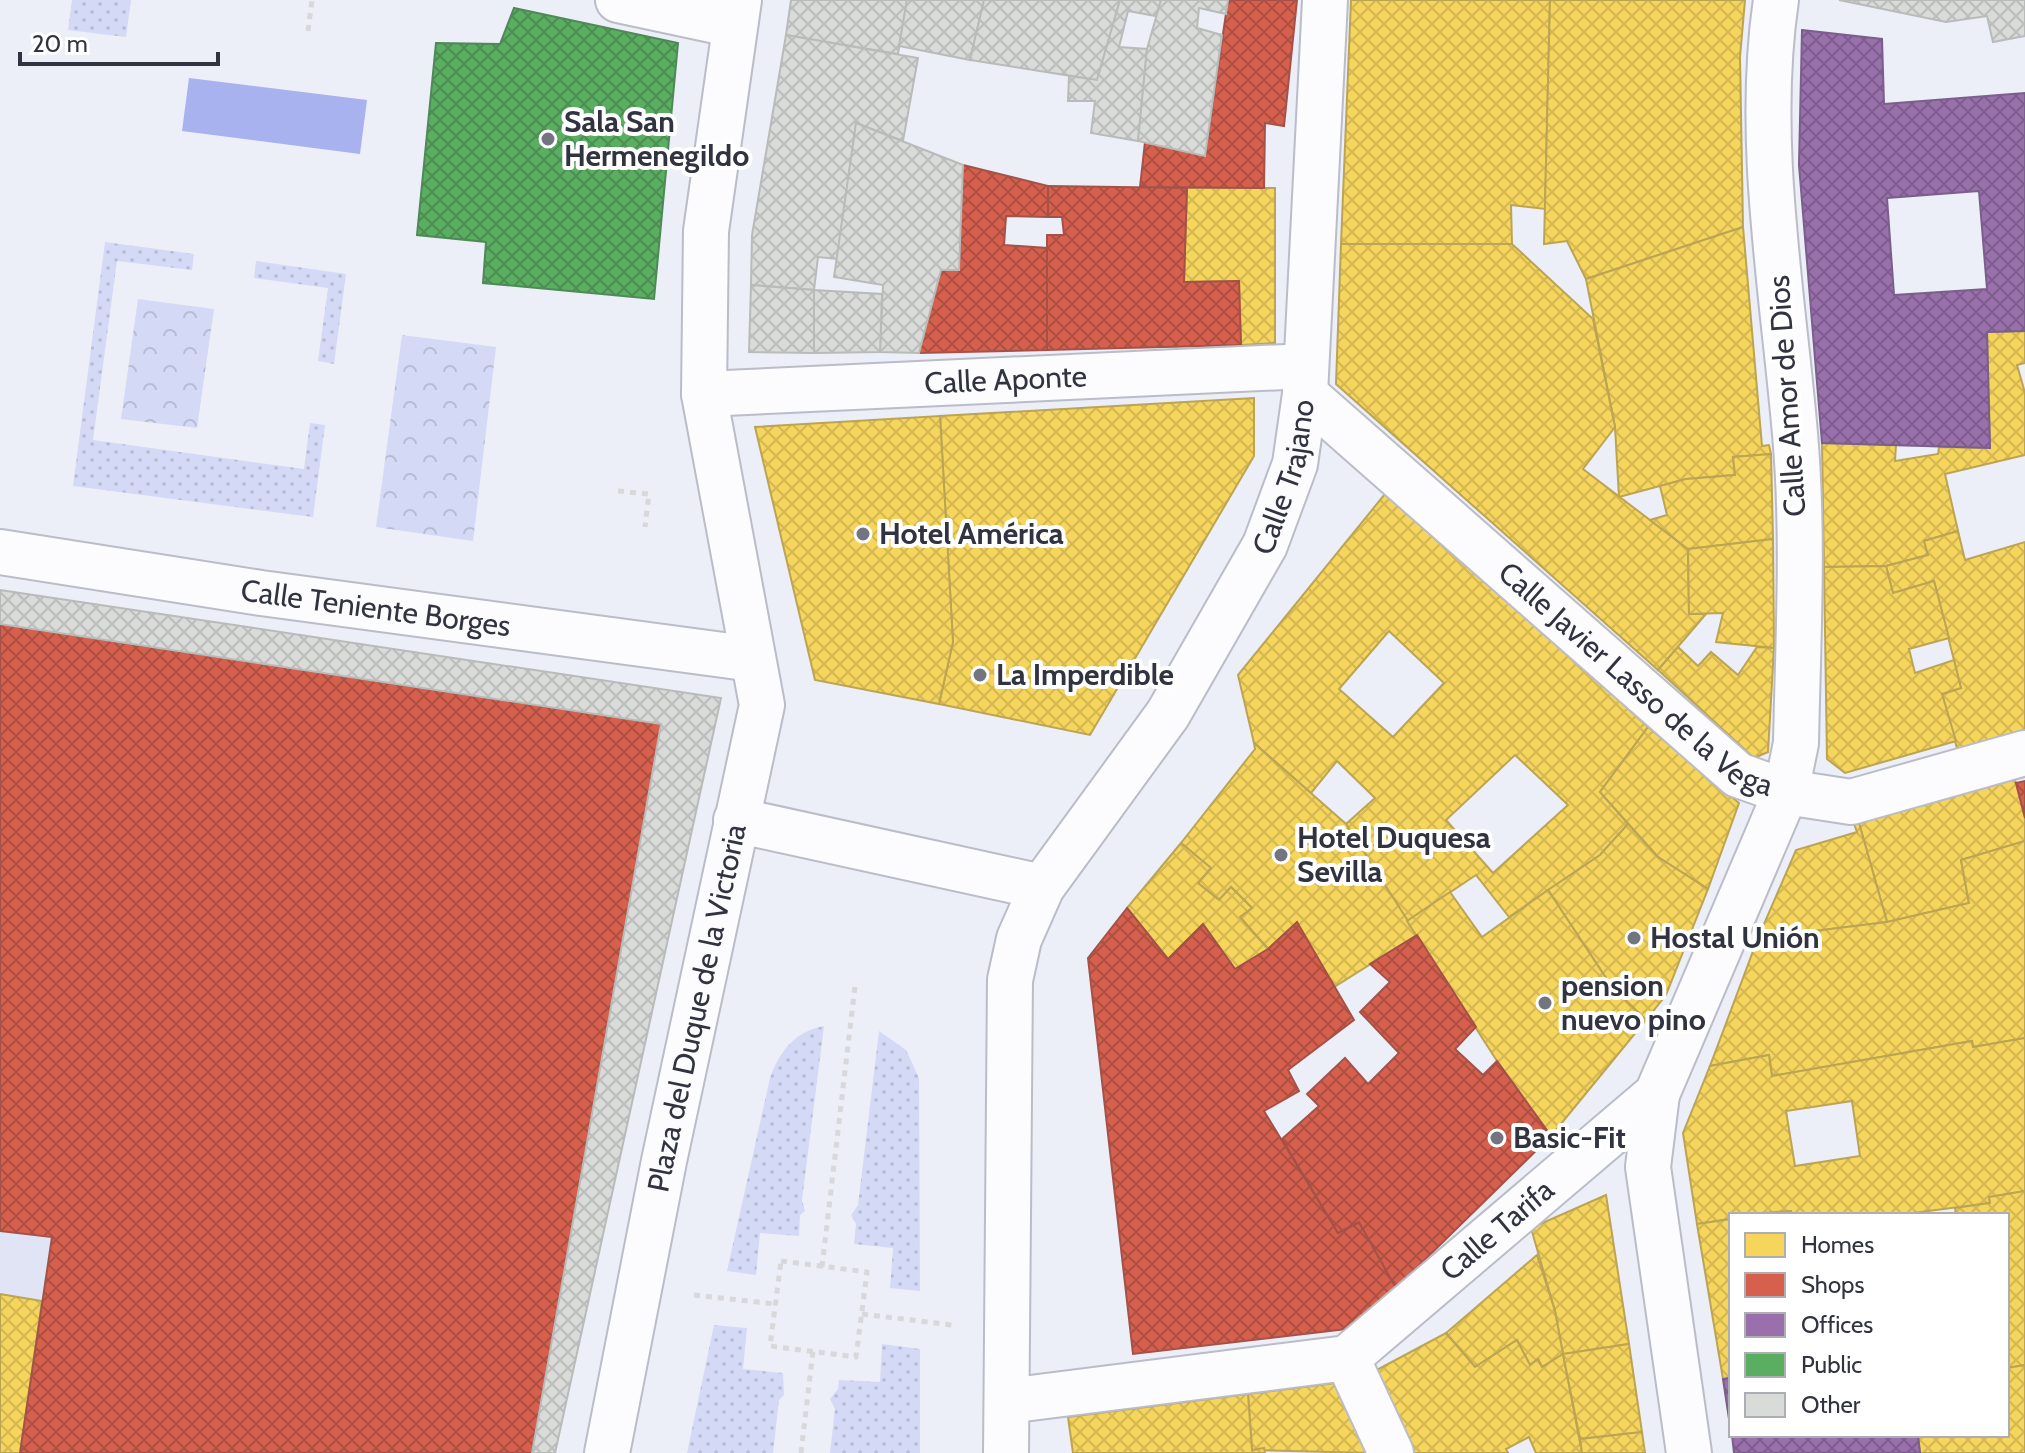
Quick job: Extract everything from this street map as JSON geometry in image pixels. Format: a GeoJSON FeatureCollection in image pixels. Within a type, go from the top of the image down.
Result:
{"type":"FeatureCollection","features":[{"type":"Feature","properties":{"kind":"street"},"geometry":{"type":"LineString","coordinates":[[618,0],[737,13],[706,231],[704,394],[762,705],[736,820]]}},
{"type":"Feature","properties":{"kind":"street","name":"Calle Trajano"},"geometry":{"type":"LineString","coordinates":[[1042,887],[1168,714],[1265,545],[1295,464],[1306,380],[1325,0]]}},
{"type":"Feature","properties":{"kind":"street","name":"Calle Amor de Dios"},"geometry":{"type":"LineString","coordinates":[[1776,0],[1771,33],[1771,195],[1795,438],[1798,622],[1796,743],[1786,792]]}},
{"type":"Feature","properties":{"kind":"street","name":"Calle Aponte"},"geometry":{"type":"LineString","coordinates":[[704,394],[1306,380]]}},
{"type":"Feature","properties":{"kind":"street","name":"Calle Javier Lasso de la Vega"},"geometry":{"type":"LineString","coordinates":[[1306,380],[1738,775],[1786,792],[1851,802],[2025,753]]}},
{"type":"Feature","properties":{"kind":"street","name":"Calle Teniente Borges"},"geometry":{"type":"LineString","coordinates":[[0,552],[277,595],[753,659]]}},
{"type":"Feature","properties":{"kind":"street","name":"Calle Tarifa"},"geometry":{"type":"LineString","coordinates":[[1347,1358],[1657,1094],[1786,792]]}},
{"type":"Feature","properties":{"kind":"street","name":"Plaza del Duque de la Victoria"},"geometry":{"type":"LineString","coordinates":[[607,1453],[664,1161],[736,820],[1042,887]]}},
{"type":"Feature","properties":{"kind":"street"},"geometry":{"type":"LineString","coordinates":[[1006,1453],[1010,980],[1019,939],[1042,887]]}},
{"type":"Feature","properties":{"kind":"street"},"geometry":{"type":"LineString","coordinates":[[1657,1094],[1648,1167],[1689,1453]]}},
{"type":"Feature","properties":{"kind":"street"},"geometry":{"type":"LineString","coordinates":[[1007,1401],[1347,1358],[1391,1453]]}},
{"type":"Feature","properties":{"kind":"path"},"geometry":{"type":"LineString","coordinates":[[308,31],[312,0]]}},
{"type":"Feature","properties":{"kind":"path"},"geometry":{"type":"LineString","coordinates":[[618,491],[649,494],[645,527]]}},
{"type":"Feature","properties":{"kind":"path"},"geometry":{"type":"LineString","coordinates":[[822,1267],[855,986]]}},
{"type":"Feature","properties":{"kind":"path"},"geometry":{"type":"LineString","coordinates":[[781,1261],[822,1267],[867,1272],[856,1357],[770,1346],[781,1261]]}},
{"type":"Feature","properties":{"kind":"path"},"geometry":{"type":"LineString","coordinates":[[691,1295],[775,1304]]}},
{"type":"Feature","properties":{"kind":"path"},"geometry":{"type":"LineString","coordinates":[[862,1314],[960,1326]]}},
{"type":"Feature","properties":{"kind":"path"},"geometry":{"type":"LineString","coordinates":[[801,1453],[813,1351]]}},
{"type":"Feature","properties":{"kind":"shaded area"},"geometry":{"type":"Polygon","coordinates":[[[0,1231],[52,1237],[42,1301],[0,1294],[0,1231]]]}},
{"type":"Feature","properties":{"kind":"green space"},"geometry":{"type":"Polygon","coordinates":[[[72,0],[131,0],[126,37],[68,30],[72,0]]]}},
{"type":"Feature","properties":{"kind":"green space"},"geometry":{"type":"Polygon","coordinates":[[[105,242],[194,254],[192,270],[117,261],[93,440],[304,469],[310,423],[325,425],[313,517],[73,486],[105,242]]]}},
{"type":"Feature","properties":{"kind":"green space"},"geometry":{"type":"Polygon","coordinates":[[[256,261],[346,274],[334,364],[318,361],[328,288],[254,278],[256,261]]]}},
{"type":"Feature","properties":{"kind":"green space"},"geometry":{"type":"Polygon","coordinates":[[[138,299],[214,309],[197,428],[121,419],[138,299]]]}},
{"type":"Feature","properties":{"kind":"green space"},"geometry":{"type":"Polygon","coordinates":[[[402,335],[496,347],[473,541],[376,527],[402,335]]]}},
{"type":"Feature","properties":{"kind":"green space"},"geometry":{"type":"Polygon","coordinates":[[[824,1026],[802,1200],[805,1211],[800,1215],[799,1236],[760,1233],[756,1275],[727,1271],[770,1078],[778,1059],[796,1038],[824,1026]]]}},
{"type":"Feature","properties":{"kind":"green space"},"geometry":{"type":"Polygon","coordinates":[[[879,1031],[906,1050],[919,1078],[920,1291],[890,1288],[893,1248],[854,1244],[856,1224],[851,1215],[858,1205],[879,1031]]]}},
{"type":"Feature","properties":{"kind":"green space"},"geometry":{"type":"Polygon","coordinates":[[[714,1325],[747,1328],[743,1369],[783,1373],[784,1395],[779,1400],[773,1453],[687,1453],[714,1325]]]}},
{"type":"Feature","properties":{"kind":"green space"},"geometry":{"type":"Polygon","coordinates":[[[882,1344],[920,1349],[920,1453],[830,1453],[835,1409],[830,1399],[838,1389],[839,1380],[880,1382],[882,1344]]]}},
{"type":"Feature","properties":{"kind":"water"},"geometry":{"type":"Polygon","coordinates":[[[189,78],[367,100],[360,154],[182,131],[189,78]]]}},
{"type":"Feature","properties":{"kind":"building: Homes"},"geometry":{"type":"Polygon","coordinates":[[[1351,0],[1550,0],[1545,209],[1511,205],[1512,244],[1341,244],[1351,0]]]}},
{"type":"Feature","properties":{"kind":"building: Homes"},"geometry":{"type":"Polygon","coordinates":[[[1550,0],[1745,0],[1740,57],[1743,227],[1586,279],[1567,241],[1544,244],[1550,0]]]}},
{"type":"Feature","properties":{"kind":"building: Homes"},"geometry":{"type":"Polygon","coordinates":[[[1187,188],[1275,188],[1275,343],[1241,345],[1239,281],[1184,282],[1187,188]]]}},
{"type":"Feature","properties":{"kind":"building: Homes"},"geometry":{"type":"Polygon","coordinates":[[[1743,227],[1762,446],[1769,445],[1771,454],[1733,457],[1735,475],[1686,479],[1619,497],[1615,427],[1586,279],[1743,227]]]}},
{"type":"Feature","properties":{"kind":"building: Homes"},"geometry":{"type":"Polygon","coordinates":[[[1341,244],[1512,244],[1593,319],[1615,427],[1583,469],[1688,549],[1689,614],[1706,614],[1658,670],[1336,384],[1341,244]]]}},
{"type":"Feature","properties":{"kind":"building: Homes"},"geometry":{"type":"Polygon","coordinates":[[[2025,331],[2025,363],[2017,365],[2025,393],[2025,455],[1945,474],[1958,531],[1924,541],[1928,555],[1886,566],[1824,567],[1822,443],[1896,445],[1895,461],[1938,454],[1939,447],[1990,448],[1987,332],[2025,331]]]}},
{"type":"Feature","properties":{"kind":"building: Homes"},"geometry":{"type":"Polygon","coordinates":[[[1254,398],[1254,456],[1090,735],[939,704],[953,642],[940,416],[1254,398]]]}},
{"type":"Feature","properties":{"kind":"building: Homes","name":"Hotel América"},"geometry":{"type":"Polygon","coordinates":[[[940,416],[953,642],[939,704],[815,680],[755,427],[940,416]]]}},
{"type":"Feature","properties":{"kind":"building: Homes"},"geometry":{"type":"Polygon","coordinates":[[[1771,454],[1773,539],[1688,549],[1650,520],[1667,515],[1660,486],[1686,479],[1735,475],[1733,457],[1771,454]]]}},
{"type":"Feature","properties":{"kind":"building: Homes"},"geometry":{"type":"Polygon","coordinates":[[[1389,489],[1648,727],[1600,792],[1628,824],[1600,855],[1509,917],[1476,875],[1407,921],[1346,824],[1375,798],[1337,761],[1311,793],[1254,743],[1238,675],[1389,489]],[[1389,631],[1339,689],[1393,737],[1444,683],[1389,631]],[[1515,755],[1446,820],[1493,873],[1568,805],[1515,755]]]}},
{"type":"Feature","properties":{"kind":"building: Homes"},"geometry":{"type":"Polygon","coordinates":[[[1958,531],[1965,560],[2025,542],[2025,732],[1958,752],[1942,694],[1961,688],[1934,581],[1893,593],[1886,566],[1928,555],[1924,541],[1958,531]]]}},
{"type":"Feature","properties":{"kind":"building: Homes"},"geometry":{"type":"Polygon","coordinates":[[[1773,539],[1774,648],[1716,642],[1723,613],[1689,614],[1688,549],[1773,539]]]}},
{"type":"Feature","properties":{"kind":"building: Homes"},"geometry":{"type":"Polygon","coordinates":[[[1886,566],[1893,593],[1934,581],[1949,638],[1909,649],[1915,673],[1954,660],[1961,688],[1942,694],[1956,741],[1845,773],[1827,759],[1824,567],[1886,566]]]}},
{"type":"Feature","properties":{"kind":"building: Homes"},"geometry":{"type":"Polygon","coordinates":[[[1678,647],[1698,666],[1711,652],[1738,675],[1757,647],[1774,648],[1768,752],[1754,758],[1658,670],[1678,647]]]}},
{"type":"Feature","properties":{"kind":"building: Homes"},"geometry":{"type":"Polygon","coordinates":[[[1648,727],[1739,803],[1708,889],[1658,857],[1600,792],[1648,727]]]}},
{"type":"Feature","properties":{"kind":"building: Homes","name":"Hotel Duquesa Sevilla"},"geometry":{"type":"Polygon","coordinates":[[[1254,743],[1346,824],[1417,935],[1334,987],[1297,922],[1268,949],[1240,917],[1252,908],[1231,887],[1219,900],[1198,883],[1211,868],[1181,843],[1255,749],[1254,743]]]}},
{"type":"Feature","properties":{"kind":"building: Homes"},"geometry":{"type":"Polygon","coordinates":[[[2014,776],[2025,818],[2025,841],[1961,860],[1969,903],[1887,922],[1859,823],[2014,776]]]}},
{"type":"Feature","properties":{"kind":"building: Homes"},"geometry":{"type":"Polygon","coordinates":[[[1859,823],[1887,922],[1758,938],[1796,850],[1857,832],[1854,824],[1859,823]]]}},
{"type":"Feature","properties":{"kind":"building: Homes","name":"Hostal Unión"},"geometry":{"type":"Polygon","coordinates":[[[1628,824],[1658,857],[1708,889],[1666,995],[1646,1020],[1612,987],[1548,890],[1600,855],[1628,824]]]}},
{"type":"Feature","properties":{"kind":"building: Homes"},"geometry":{"type":"Polygon","coordinates":[[[2025,841],[2025,1038],[1973,1047],[1972,1041],[1772,1076],[1769,1055],[1710,1066],[1758,938],[1887,922],[1969,903],[1961,860],[2025,841]]]}},
{"type":"Feature","properties":{"kind":"building: Homes"},"geometry":{"type":"Polygon","coordinates":[[[1181,843],[1211,868],[1198,883],[1219,900],[1231,887],[1252,908],[1240,917],[1268,949],[1235,969],[1203,924],[1168,959],[1127,908],[1181,843]]]}},
{"type":"Feature","properties":{"kind":"building: Homes","name":"pension nuevo pino"},"geometry":{"type":"Polygon","coordinates":[[[1548,890],[1612,987],[1646,1020],[1551,1136],[1497,1061],[1407,921],[1450,892],[1482,937],[1548,890]]]}},
{"type":"Feature","properties":{"kind":"building: Homes"},"geometry":{"type":"Polygon","coordinates":[[[2025,1038],[2025,1191],[1989,1197],[1990,1203],[1913,1213],[1729,1213],[1729,1219],[1697,1224],[1683,1133],[1710,1066],[1769,1055],[1772,1076],[1972,1041],[1973,1047],[2025,1038]],[[1852,1101],[1786,1111],[1795,1166],[1860,1156],[1852,1101]]]}},
{"type":"Feature","properties":{"kind":"building: Homes"},"geometry":{"type":"Polygon","coordinates":[[[2025,1191],[2025,1365],[2009,1368],[2009,1213],[1956,1213],[1955,1208],[1990,1203],[1989,1197],[2025,1191]]]}},
{"type":"Feature","properties":{"kind":"building: Homes"},"geometry":{"type":"Polygon","coordinates":[[[1606,1195],[1629,1344],[1563,1354],[1555,1311],[1531,1228],[1606,1195]]]}},
{"type":"Feature","properties":{"kind":"building: Homes"},"geometry":{"type":"Polygon","coordinates":[[[1729,1219],[1729,1378],[1723,1379],[1697,1224],[1729,1219]]]}},
{"type":"Feature","properties":{"kind":"building: Homes"},"geometry":{"type":"Polygon","coordinates":[[[1537,1255],[1555,1311],[1563,1354],[1542,1367],[1538,1359],[1530,1365],[1517,1340],[1475,1367],[1446,1333],[1537,1255]]]}},
{"type":"Feature","properties":{"kind":"building: Homes"},"geometry":{"type":"Polygon","coordinates":[[[0,1294],[42,1301],[20,1453],[0,1453],[0,1294]]]}},
{"type":"Feature","properties":{"kind":"building: Homes"},"geometry":{"type":"Polygon","coordinates":[[[1446,1333],[1475,1367],[1517,1340],[1530,1365],[1538,1359],[1542,1367],[1563,1354],[1582,1453],[1536,1453],[1529,1437],[1506,1449],[1508,1453],[1412,1453],[1373,1372],[1446,1333]]]}},
{"type":"Feature","properties":{"kind":"building: Homes"},"geometry":{"type":"Polygon","coordinates":[[[1629,1344],[1642,1432],[1580,1439],[1563,1354],[1629,1344]]]}},
{"type":"Feature","properties":{"kind":"building: Homes"},"geometry":{"type":"Polygon","coordinates":[[[2025,1365],[2025,1453],[1920,1453],[1918,1437],[2009,1437],[2009,1368],[2025,1365]]]}},
{"type":"Feature","properties":{"kind":"building: Homes"},"geometry":{"type":"Polygon","coordinates":[[[1336,1383],[1370,1453],[1252,1450],[1248,1394],[1336,1383]]]}},
{"type":"Feature","properties":{"kind":"building: Homes"},"geometry":{"type":"Polygon","coordinates":[[[1248,1394],[1252,1450],[1264,1448],[1265,1453],[1073,1453],[1068,1417],[1248,1394]]]}},
{"type":"Feature","properties":{"kind":"building: Homes"},"geometry":{"type":"Polygon","coordinates":[[[1642,1432],[1645,1453],[1582,1453],[1580,1439],[1642,1432]]]}},
{"type":"Feature","properties":{"kind":"building: Shops"},"geometry":{"type":"Polygon","coordinates":[[[1228,0],[1297,0],[1284,126],[1265,123],[1264,188],[1140,187],[1145,142],[1205,156],[1228,0]]]}},
{"type":"Feature","properties":{"kind":"building: Shops"},"geometry":{"type":"Polygon","coordinates":[[[963,165],[1048,186],[1048,217],[1006,216],[1004,245],[1047,248],[1047,350],[919,353],[941,270],[959,270],[963,165]]]}},
{"type":"Feature","properties":{"kind":"building: Shops"},"geometry":{"type":"Polygon","coordinates":[[[1048,186],[1187,188],[1184,282],[1239,281],[1241,345],[1047,350],[1047,235],[1064,235],[1062,217],[1048,217],[1048,186]]]}},
{"type":"Feature","properties":{"kind":"building: Shops"},"geometry":{"type":"Polygon","coordinates":[[[0,624],[661,724],[532,1453],[20,1453],[52,1237],[0,1231],[0,624]]]}},
{"type":"Feature","properties":{"kind":"building: Shops"},"geometry":{"type":"Polygon","coordinates":[[[2025,781],[2025,818],[2016,783],[2025,781]]]}},
{"type":"Feature","properties":{"kind":"building: Shops"},"geometry":{"type":"Polygon","coordinates":[[[1127,908],[1168,959],[1203,924],[1235,969],[1268,949],[1297,922],[1354,1020],[1288,1070],[1299,1091],[1264,1111],[1338,1233],[1359,1222],[1396,1288],[1355,1328],[1133,1354],[1088,958],[1127,908]]]}},
{"type":"Feature","properties":{"kind":"building: Shops"},"geometry":{"type":"Polygon","coordinates":[[[1417,935],[1476,1027],[1455,1049],[1483,1075],[1497,1061],[1551,1136],[1396,1288],[1359,1222],[1338,1233],[1282,1139],[1319,1106],[1307,1094],[1345,1058],[1368,1084],[1399,1053],[1360,1012],[1390,982],[1370,964],[1417,935]]]}},
{"type":"Feature","properties":{"kind":"building: Offices"},"geometry":{"type":"Polygon","coordinates":[[[1802,30],[1882,39],[1884,104],[2025,93],[2025,331],[1987,332],[1990,448],[1822,443],[1799,165],[1802,30]],[[1979,191],[1887,198],[1894,295],[1987,289],[1979,191]]]}},
{"type":"Feature","properties":{"kind":"building: Offices"},"geometry":{"type":"Polygon","coordinates":[[[1729,1378],[1729,1419],[1723,1379],[1729,1378]]]}},
{"type":"Feature","properties":{"kind":"building: Offices"},"geometry":{"type":"Polygon","coordinates":[[[1732,1437],[1918,1437],[1920,1453],[1734,1453],[1732,1437]]]}},
{"type":"Feature","properties":{"kind":"building: Public","name":"Sala San Hermenegildo"},"geometry":{"type":"Polygon","coordinates":[[[514,8],[678,43],[654,299],[483,283],[486,242],[417,235],[436,43],[500,44],[514,8]]]}},
{"type":"Feature","properties":{"kind":"building: Other"},"geometry":{"type":"Polygon","coordinates":[[[791,0],[907,0],[898,54],[786,35],[791,0]]]}},
{"type":"Feature","properties":{"kind":"building: Other"},"geometry":{"type":"Polygon","coordinates":[[[907,0],[984,0],[970,60],[899,46],[907,0]]]}},
{"type":"Feature","properties":{"kind":"building: Other"},"geometry":{"type":"Polygon","coordinates":[[[984,0],[1120,0],[1097,80],[970,60],[984,0]]]}},
{"type":"Feature","properties":{"kind":"building: Other"},"geometry":{"type":"Polygon","coordinates":[[[1120,0],[1161,0],[1156,16],[1128,11],[1119,47],[1147,49],[1138,141],[1091,133],[1095,101],[1068,101],[1069,76],[1097,80],[1120,0]]]}},
{"type":"Feature","properties":{"kind":"building: Other"},"geometry":{"type":"Polygon","coordinates":[[[1161,0],[1228,0],[1226,14],[1199,8],[1197,28],[1222,35],[1205,156],[1138,141],[1147,49],[1161,0]]]}},
{"type":"Feature","properties":{"kind":"building: Other"},"geometry":{"type":"Polygon","coordinates":[[[1839,0],[2025,0],[2025,36],[1993,42],[1987,16],[1946,22],[1839,0]]]}},
{"type":"Feature","properties":{"kind":"building: Other"},"geometry":{"type":"Polygon","coordinates":[[[786,35],[918,58],[903,141],[856,123],[837,259],[818,257],[814,290],[751,285],[752,235],[786,35]]]}},
{"type":"Feature","properties":{"kind":"building: Other"},"geometry":{"type":"Polygon","coordinates":[[[856,123],[963,165],[959,270],[941,270],[919,353],[880,352],[883,285],[834,277],[856,123]]]}},
{"type":"Feature","properties":{"kind":"building: Other"},"geometry":{"type":"Polygon","coordinates":[[[751,285],[814,290],[814,353],[749,352],[751,285]]]}},
{"type":"Feature","properties":{"kind":"building: Other"},"geometry":{"type":"Polygon","coordinates":[[[814,290],[882,294],[880,352],[814,353],[814,290]]]}},
{"type":"Feature","properties":{"kind":"building: Other"},"geometry":{"type":"Polygon","coordinates":[[[0,590],[721,698],[555,1453],[532,1453],[661,724],[0,624],[0,590]]]}},
{"type":"Feature","properties":{"kind":"place","name":"Sala San Hermenegildo"},"geometry":{"type":"Point","coordinates":[548,139]}},
{"type":"Feature","properties":{"kind":"place","name":"Hotel América"},"geometry":{"type":"Point","coordinates":[863,534]}},
{"type":"Feature","properties":{"kind":"place","name":"La Imperdible"},"geometry":{"type":"Point","coordinates":[980,675]}},
{"type":"Feature","properties":{"kind":"place","name":"Hotel Duquesa Sevilla"},"geometry":{"type":"Point","coordinates":[1281,855]}},
{"type":"Feature","properties":{"kind":"place","name":"Hostal Unión"},"geometry":{"type":"Point","coordinates":[1634,938]}},
{"type":"Feature","properties":{"kind":"place","name":"pension nuevo pino"},"geometry":{"type":"Point","coordinates":[1545,1003]}},
{"type":"Feature","properties":{"kind":"place","name":"Basic-Fit"},"geometry":{"type":"Point","coordinates":[1497,1138]}}]}
